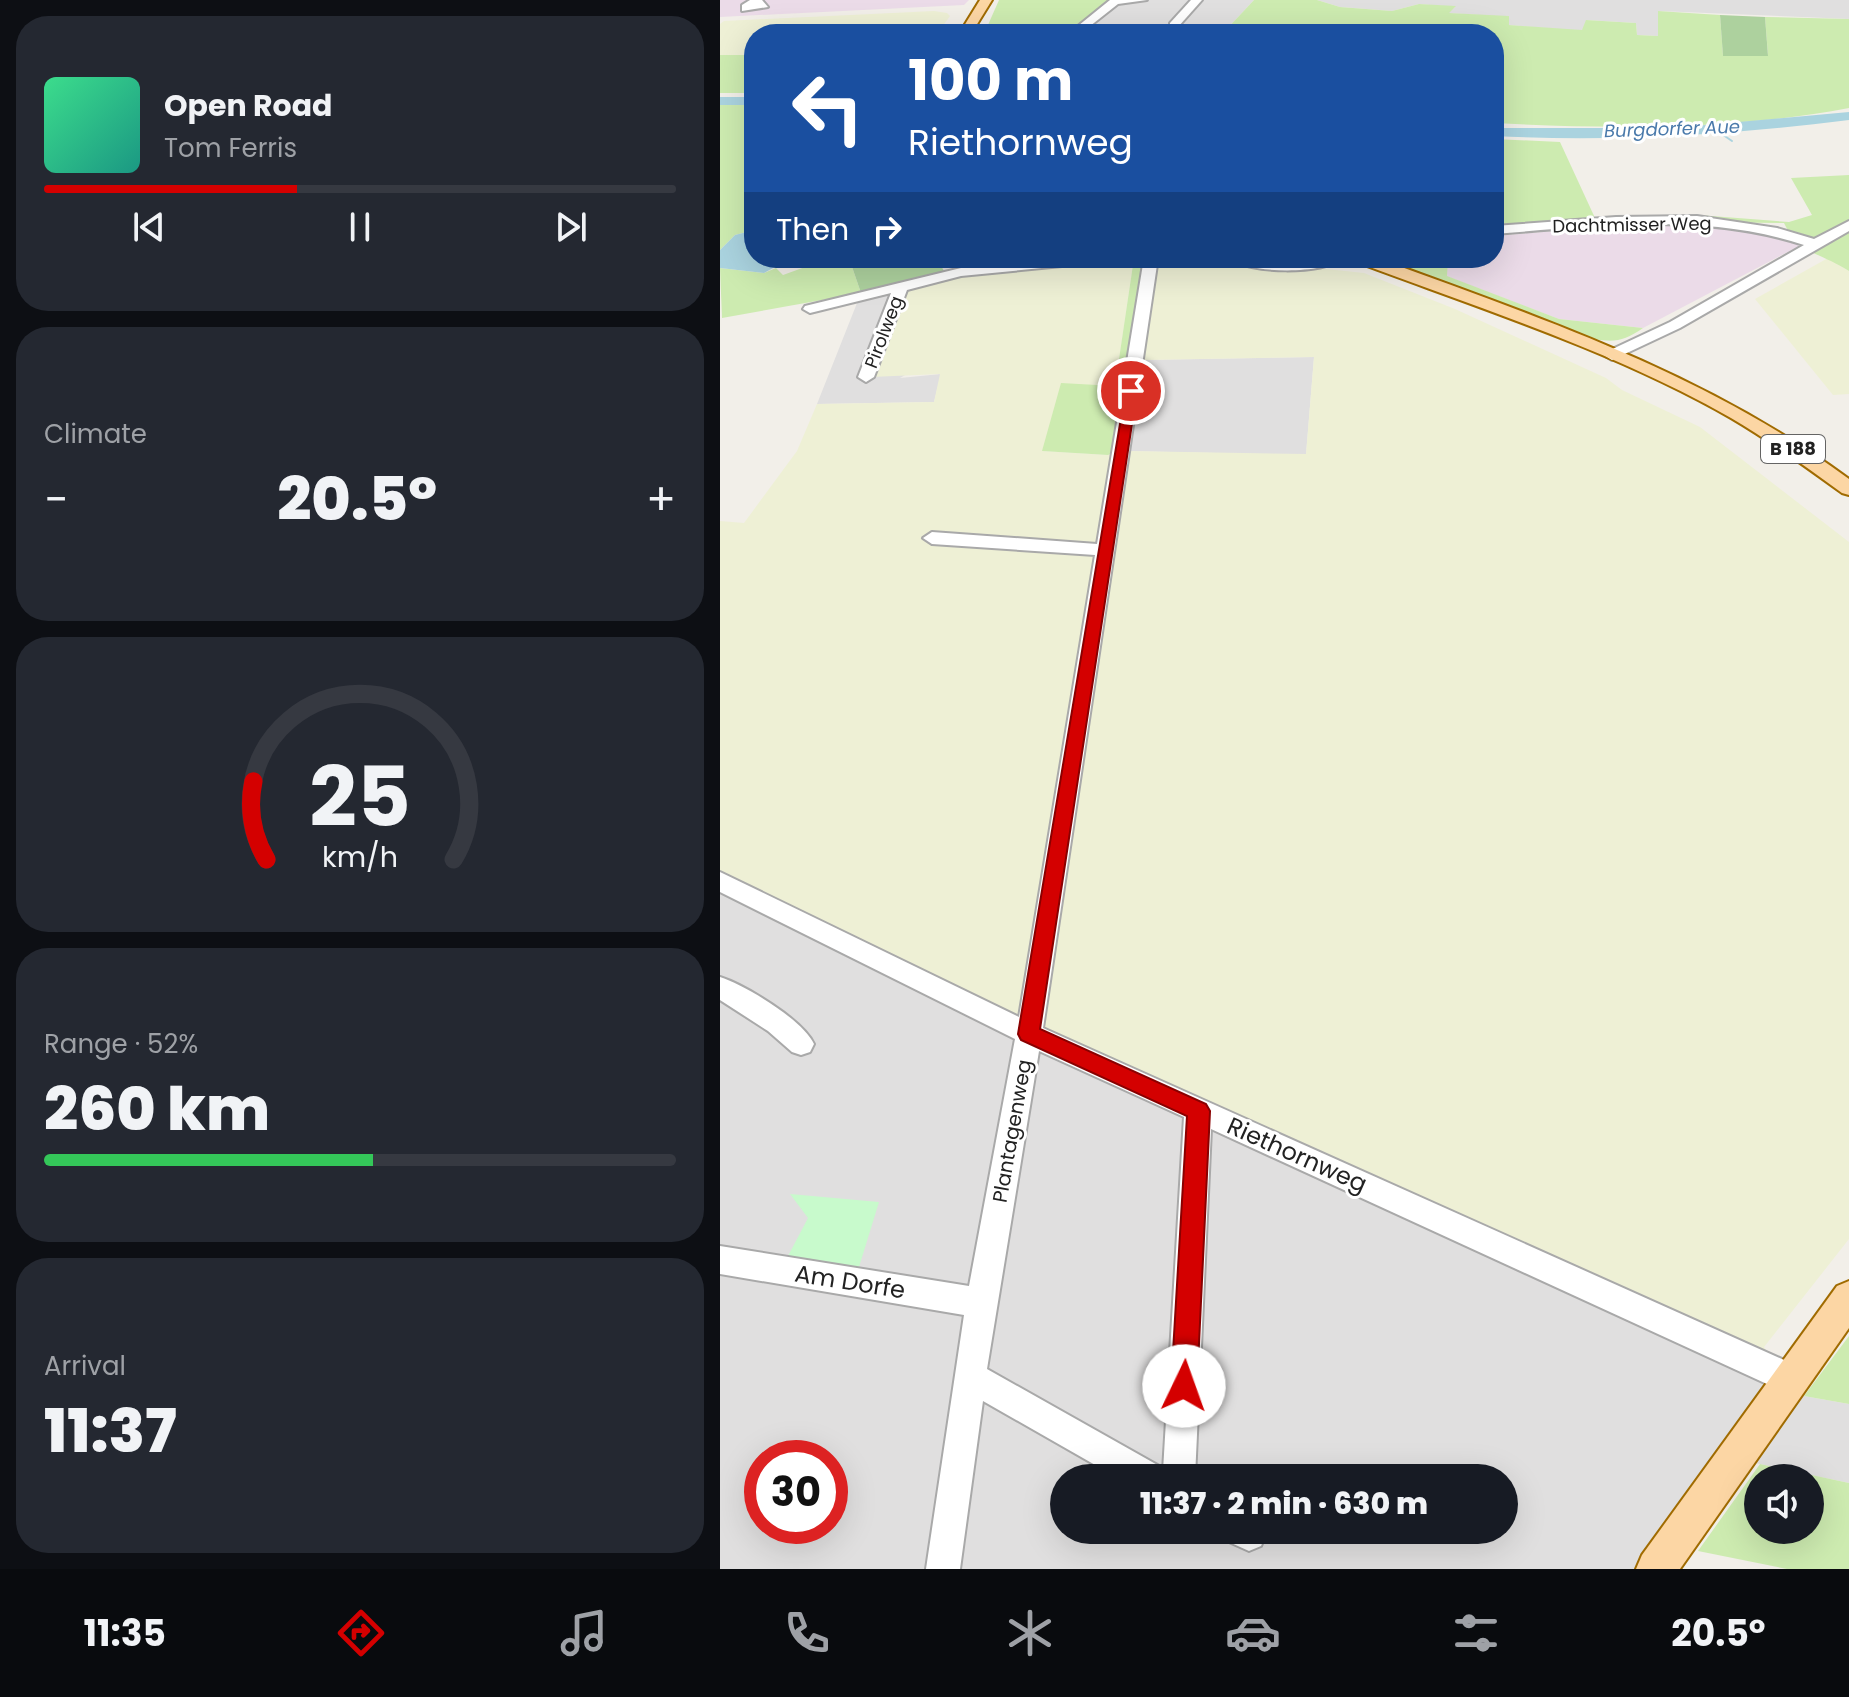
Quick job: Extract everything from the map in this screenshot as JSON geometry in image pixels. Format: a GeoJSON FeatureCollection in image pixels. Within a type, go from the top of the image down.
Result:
{"type":"FeatureCollection","features":[{"type":"Feature","properties":{"kind":"main road"},"geometry":{"type":"LineString","coordinates":[[970,24],[986,0]]}},
{"type":"Feature","properties":{"kind":"main road","name":"B 188"},"geometry":{"type":"LineString","coordinates":[[1388,268],[1665,377],[1746,420],[1849,489]]}},
{"type":"Feature","properties":{"kind":"main road"},"geometry":{"type":"LineString","coordinates":[[1650,349],[1649,356],[1665,377]]}},
{"type":"Feature","properties":{"kind":"main road"},"geometry":{"type":"LineString","coordinates":[[1656,1569],[1849,1298]]}},
{"type":"Feature","properties":{"kind":"street"},"geometry":{"type":"LineString","coordinates":[[750,0],[757,0]]}},
{"type":"Feature","properties":{"kind":"street"},"geometry":{"type":"LineString","coordinates":[[1086,24],[1112,3],[1142,0]]}},
{"type":"Feature","properties":{"kind":"street"},"geometry":{"type":"LineString","coordinates":[[1175,24],[1197,0]]}},
{"type":"Feature","properties":{"kind":"street","name":"Dachtmisser Weg"},"geometry":{"type":"LineString","coordinates":[[1504,229],[1608,222],[1712,222],[1767,228],[1815,244]]}},
{"type":"Feature","properties":{"kind":"street"},"geometry":{"type":"LineString","coordinates":[[1620,359],[1849,225]]}},
{"type":"Feature","properties":{"kind":"street"},"geometry":{"type":"LineString","coordinates":[[810,309],[972,270],[994,268]]}},
{"type":"Feature","properties":{"kind":"street","name":"Plantagenweg"},"geometry":{"type":"LineString","coordinates":[[943,1569],[981,1303],[1029,1034],[1149,268]]}},
{"type":"Feature","properties":{"kind":"street","name":"Pirolweg"},"geometry":{"type":"LineString","coordinates":[[866,377],[901,287]]}},
{"type":"Feature","properties":{"kind":"street"},"geometry":{"type":"LineString","coordinates":[[1620,359],[1650,349],[1675,325]]}},
{"type":"Feature","properties":{"kind":"street"},"geometry":{"type":"LineString","coordinates":[[932,538],[1104,550]]}},
{"type":"Feature","properties":{"kind":"street","name":"Riethornweg"},"geometry":{"type":"LineString","coordinates":[[720,881],[1029,1034],[1791,1379]]}},
{"type":"Feature","properties":{"kind":"street"},"geometry":{"type":"LineString","coordinates":[[720,987],[777,1023],[801,1044]]}},
{"type":"Feature","properties":{"kind":"street"},"geometry":{"type":"LineString","coordinates":[[1180,1464],[1198,1111]]}},
{"type":"Feature","properties":{"kind":"street","name":"Am Dorfe"},"geometry":{"type":"LineString","coordinates":[[720,1260],[981,1303]]}},
{"type":"Feature","properties":{"kind":"street"},"geometry":{"type":"LineString","coordinates":[[972,1378],[1125,1464]]}},
{"type":"Feature","properties":{"kind":"shaded area"},"geometry":{"type":"Polygon","coordinates":[[[720,0],[969,0],[964,5],[720,17],[720,0]]]}},
{"type":"Feature","properties":{"kind":"shaded area"},"geometry":{"type":"Polygon","coordinates":[[[1110,0],[1254,0],[1232,24],[1080,24],[1110,0]]]}},
{"type":"Feature","properties":{"kind":"shaded area"},"geometry":{"type":"Polygon","coordinates":[[[1317,0],[1849,0],[1849,19],[1658,11],[1658,36],[1637,35],[1636,23],[1587,20],[1582,31],[1509,25],[1509,17],[1448,13],[1455,7],[1419,4],[1392,11],[1340,7],[1317,0]]]}},
{"type":"Feature","properties":{"kind":"shaded area"},"geometry":{"type":"Polygon","coordinates":[[[1666,222],[1747,226],[1792,239],[1799,246],[1643,328],[1559,319],[1446,276],[1447,268],[1504,268],[1504,235],[1666,222]]]}},
{"type":"Feature","properties":{"kind":"shaded area"},"geometry":{"type":"Polygon","coordinates":[[[942,268],[1086,268],[900,378],[941,374],[934,402],[817,404],[861,293],[944,271],[942,268]]]}},
{"type":"Feature","properties":{"kind":"shaded area"},"geometry":{"type":"Polygon","coordinates":[[[1314,357],[1306,455],[1126,451],[1143,360],[1314,357]]]}},
{"type":"Feature","properties":{"kind":"shaded area"},"geometry":{"type":"Polygon","coordinates":[[[720,887],[1048,1050],[1804,1396],[1849,1404],[1849,1483],[1824,1478],[1824,1464],[1760,1464],[1722,1456],[1643,1569],[720,1569],[720,887]]]}},
{"type":"Feature","properties":{"kind":"green space"},"geometry":{"type":"Polygon","coordinates":[[[999,0],[1110,0],[1080,24],[988,24],[999,0]]]}},
{"type":"Feature","properties":{"kind":"green space"},"geometry":{"type":"Polygon","coordinates":[[[1254,0],[1317,0],[1340,7],[1392,11],[1419,4],[1456,6],[1449,13],[1509,16],[1509,25],[1582,30],[1586,20],[1636,23],[1637,35],[1658,36],[1658,11],[1720,15],[1723,56],[1768,55],[1765,17],[1849,19],[1849,108],[1717,124],[1583,126],[1504,123],[1504,24],[1232,24],[1254,0]]]}},
{"type":"Feature","properties":{"kind":"green space"},"geometry":{"type":"Polygon","coordinates":[[[934,11],[950,16],[944,24],[744,24],[744,55],[720,55],[720,24],[724,21],[934,11]]]}},
{"type":"Feature","properties":{"kind":"green space"},"geometry":{"type":"Polygon","coordinates":[[[1720,15],[1765,17],[1768,56],[1723,56],[1720,15]]]}},
{"type":"Feature","properties":{"kind":"green space"},"geometry":{"type":"Polygon","coordinates":[[[720,55],[744,55],[744,93],[720,93],[720,55]]]}},
{"type":"Feature","properties":{"kind":"green space"},"geometry":{"type":"Polygon","coordinates":[[[720,103],[744,103],[744,233],[735,235],[720,250],[720,103]]]}},
{"type":"Feature","properties":{"kind":"green space"},"geometry":{"type":"Polygon","coordinates":[[[1504,139],[1560,142],[1595,218],[1504,227],[1504,139]]]}},
{"type":"Feature","properties":{"kind":"green space"},"geometry":{"type":"Polygon","coordinates":[[[1849,175],[1849,271],[1804,247],[1784,223],[1616,221],[1612,217],[1698,215],[1789,222],[1812,215],[1791,178],[1849,175]]]}},
{"type":"Feature","properties":{"kind":"green space"},"geometry":{"type":"Polygon","coordinates":[[[1828,258],[1849,271],[1849,394],[1833,395],[1755,299],[1828,258]]]}},
{"type":"Feature","properties":{"kind":"green space"},"geometry":{"type":"Polygon","coordinates":[[[720,268],[764,273],[776,268],[783,275],[802,268],[852,268],[861,293],[722,318],[720,268]]]}},
{"type":"Feature","properties":{"kind":"green space"},"geometry":{"type":"Polygon","coordinates":[[[852,268],[942,268],[944,271],[861,293],[852,268]]]}},
{"type":"Feature","properties":{"kind":"green space"},"geometry":{"type":"Polygon","coordinates":[[[1133,268],[1115,387],[1042,451],[1108,455],[1115,452],[1095,545],[1097,552],[1023,1024],[720,873],[720,521],[744,523],[797,451],[817,404],[934,402],[940,374],[871,377],[904,288],[993,269],[1133,268]]]}},
{"type":"Feature","properties":{"kind":"green space"},"geometry":{"type":"Polygon","coordinates":[[[1133,268],[1143,268],[1115,452],[1108,455],[1042,451],[1061,383],[1115,386],[1133,268]]]}},
{"type":"Feature","properties":{"kind":"green space"},"geometry":{"type":"Polygon","coordinates":[[[1155,268],[1317,268],[1364,273],[1455,309],[1606,378],[1622,390],[1700,427],[1849,542],[1849,1239],[1764,1347],[1771,1360],[1037,1033],[1126,451],[1306,454],[1314,357],[1143,360],[1155,268]]]}},
{"type":"Feature","properties":{"kind":"green space"},"geometry":{"type":"Polygon","coordinates":[[[1404,268],[1447,268],[1447,276],[1559,319],[1643,328],[1618,340],[1589,338],[1404,268]]]}},
{"type":"Feature","properties":{"kind":"green space"},"geometry":{"type":"Polygon","coordinates":[[[790,1194],[879,1202],[859,1267],[788,1256],[808,1218],[790,1194]]]}},
{"type":"Feature","properties":{"kind":"green space"},"geometry":{"type":"Polygon","coordinates":[[[1849,1336],[1849,1404],[1804,1396],[1849,1336]]]}},
{"type":"Feature","properties":{"kind":"green space"},"geometry":{"type":"Polygon","coordinates":[[[1824,1478],[1849,1483],[1849,1569],[1787,1569],[1698,1551],[1744,1486],[1744,1544],[1824,1544],[1824,1478]]]}},
{"type":"Feature","properties":{"kind":"water"},"geometry":{"type":"Polygon","coordinates":[[[744,233],[744,268],[773,268],[764,273],[720,268],[720,250],[735,235],[744,233]]]}},
{"type":"Feature","properties":{"kind":"waterway","name":"Burgdorfer Aue"},"geometry":{"type":"LineString","coordinates":[[720,101],[744,101]]}},
{"type":"Feature","properties":{"kind":"waterway","name":"Burgdorfer Aue"},"geometry":{"type":"LineString","coordinates":[[1504,132],[1672,133],[1849,116]]}},
{"type":"Feature","properties":{"kind":"waterway"},"geometry":{"type":"LineString","coordinates":[[1716,130],[1732,141]]}},
{"type":"Feature","properties":{"kind":"route"},"geometry":{"type":"LineString","coordinates":[[1131,391],[1029,1034],[1198,1111],[1184,1386]]}}]}
